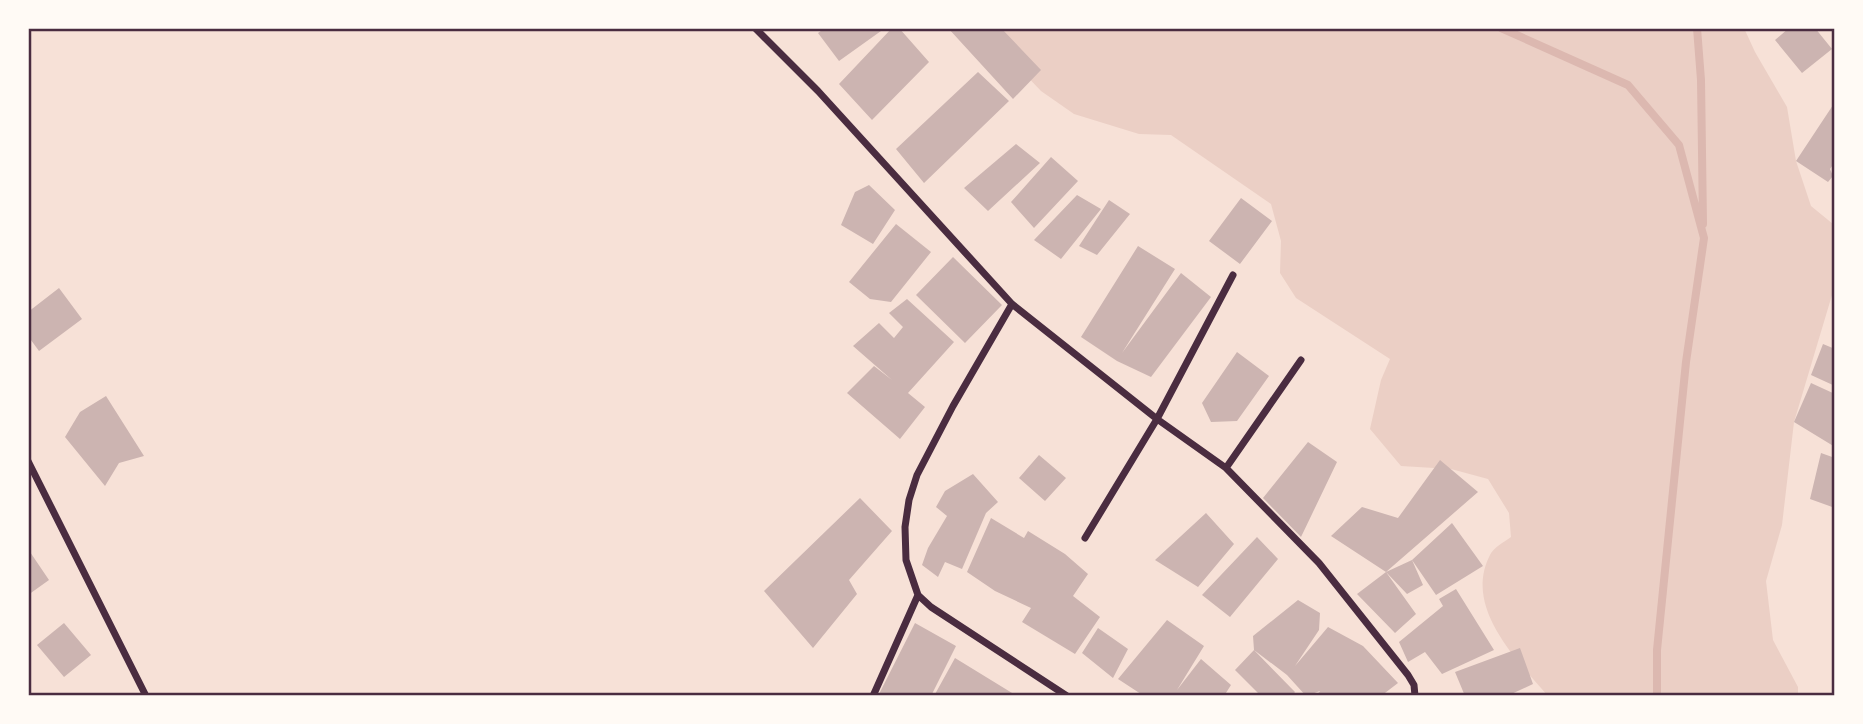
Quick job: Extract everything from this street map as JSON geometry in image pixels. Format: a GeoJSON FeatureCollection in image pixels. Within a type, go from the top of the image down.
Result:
{"type":"FeatureCollection","features":[{"type":"Feature","properties":{"kind":"street"},"geometry":{"type":"LineString","coordinates":[[755,28],[818,91],[1012,304],[1157,419],[1226,468],[1319,563],[1408,675],[1414,685],[1415,696]]}},
{"type":"Feature","properties":{"kind":"street"},"geometry":{"type":"LineString","coordinates":[[1085,538],[1157,419],[1233,275]]}},
{"type":"Feature","properties":{"kind":"street"},"geometry":{"type":"LineString","coordinates":[[1012,304],[917,475],[909,500],[905,527],[906,560],[918,595],[931,607],[1067,696]]}},
{"type":"Feature","properties":{"kind":"street"},"geometry":{"type":"LineString","coordinates":[[1226,468],[1301,360]]}},
{"type":"Feature","properties":{"kind":"street"},"geometry":{"type":"LineString","coordinates":[[28,461],[146,696]]}},
{"type":"Feature","properties":{"kind":"street"},"geometry":{"type":"LineString","coordinates":[[873,696],[918,595]]}},
{"type":"Feature","properties":{"kind":"shaded area"},"geometry":{"type":"Polygon","coordinates":[[[981,28],[1744,28],[1787,107],[1796,161],[1811,206],[1833,224],[1835,285],[1794,422],[1782,525],[1766,581],[1773,640],[1798,687],[1798,696],[1548,696],[1508,649],[1488,613],[1483,594],[1483,574],[1490,555],[1511,537],[1509,513],[1488,479],[1451,469],[1401,466],[1370,429],[1381,380],[1390,359],[1296,298],[1280,273],[1281,241],[1271,204],[1171,135],[1139,134],[1074,114],[1041,91],[981,28]]]}},
{"type":"Feature","properties":{"kind":"building"},"geometry":{"type":"Polygon","coordinates":[[[825,28],[879,28],[881,31],[839,61],[818,33],[825,28]]]}},
{"type":"Feature","properties":{"kind":"building"},"geometry":{"type":"Polygon","coordinates":[[[892,28],[899,28],[929,62],[872,120],[839,84],[892,28]]]}},
{"type":"Feature","properties":{"kind":"building"},"geometry":{"type":"Polygon","coordinates":[[[948,28],[1001,28],[1041,70],[1013,99],[948,28]]]}},
{"type":"Feature","properties":{"kind":"building"},"geometry":{"type":"Polygon","coordinates":[[[1789,28],[1815,28],[1832,49],[1802,73],[1775,40],[1789,28]]]}},
{"type":"Feature","properties":{"kind":"building"},"geometry":{"type":"Polygon","coordinates":[[[978,72],[1009,101],[924,183],[896,149],[978,72]]]}},
{"type":"Feature","properties":{"kind":"building"},"geometry":{"type":"Polygon","coordinates":[[[1835,102],[1835,162],[1830,169],[1833,176],[1828,182],[1796,161],[1835,102]]]}},
{"type":"Feature","properties":{"kind":"building"},"geometry":{"type":"Polygon","coordinates":[[[1016,144],[1040,163],[988,211],[964,188],[1016,144]]]}},
{"type":"Feature","properties":{"kind":"building"},"geometry":{"type":"Polygon","coordinates":[[[1051,157],[1078,181],[1034,228],[1011,202],[1051,157]]]}},
{"type":"Feature","properties":{"kind":"building"},"geometry":{"type":"Polygon","coordinates":[[[869,185],[895,210],[873,244],[841,225],[855,192],[869,185]]]}},
{"type":"Feature","properties":{"kind":"building"},"geometry":{"type":"Polygon","coordinates":[[[1077,195],[1101,209],[1061,259],[1034,240],[1077,195]]]}},
{"type":"Feature","properties":{"kind":"building"},"geometry":{"type":"Polygon","coordinates":[[[1241,198],[1272,221],[1240,264],[1209,241],[1241,198]]]}},
{"type":"Feature","properties":{"kind":"building"},"geometry":{"type":"Polygon","coordinates":[[[1109,200],[1130,214],[1097,255],[1079,246],[1109,200]]]}},
{"type":"Feature","properties":{"kind":"building"},"geometry":{"type":"Polygon","coordinates":[[[896,224],[931,252],[891,302],[870,299],[849,282],[896,224]]]}},
{"type":"Feature","properties":{"kind":"building"},"geometry":{"type":"Polygon","coordinates":[[[1138,246],[1175,269],[1122,353],[1181,273],[1211,297],[1151,377],[1117,361],[1081,337],[1138,246]]]}},
{"type":"Feature","properties":{"kind":"building"},"geometry":{"type":"Polygon","coordinates":[[[953,257],[1002,305],[965,343],[916,295],[953,257]]]}},
{"type":"Feature","properties":{"kind":"building"},"geometry":{"type":"Polygon","coordinates":[[[59,288],[82,319],[39,351],[28,336],[28,312],[59,288]]]}},
{"type":"Feature","properties":{"kind":"building"},"geometry":{"type":"Polygon","coordinates":[[[907,299],[954,342],[908,393],[925,407],[900,439],[847,393],[874,366],[892,380],[853,346],[879,323],[894,338],[903,327],[889,313],[907,299]]]}},
{"type":"Feature","properties":{"kind":"building"},"geometry":{"type":"Polygon","coordinates":[[[1823,344],[1835,349],[1835,386],[1811,375],[1823,344]]]}},
{"type":"Feature","properties":{"kind":"building"},"geometry":{"type":"Polygon","coordinates":[[[1237,352],[1269,376],[1237,421],[1211,422],[1202,403],[1237,352]]]}},
{"type":"Feature","properties":{"kind":"building"},"geometry":{"type":"Polygon","coordinates":[[[1811,383],[1835,394],[1835,447],[1794,422],[1811,383]]]}},
{"type":"Feature","properties":{"kind":"building"},"geometry":{"type":"Polygon","coordinates":[[[106,396],[144,456],[119,463],[105,486],[65,437],[80,412],[106,396]]]}},
{"type":"Feature","properties":{"kind":"building"},"geometry":{"type":"Polygon","coordinates":[[[1308,442],[1337,462],[1301,537],[1263,498],[1308,442]]]}},
{"type":"Feature","properties":{"kind":"building"},"geometry":{"type":"Polygon","coordinates":[[[1821,453],[1835,458],[1835,508],[1810,499],[1821,453]]]}},
{"type":"Feature","properties":{"kind":"building"},"geometry":{"type":"Polygon","coordinates":[[[1039,455],[1066,478],[1045,501],[1019,478],[1039,455]]]}},
{"type":"Feature","properties":{"kind":"building"},"geometry":{"type":"Polygon","coordinates":[[[1440,460],[1478,492],[1386,572],[1331,536],[1362,507],[1398,518],[1440,460]]]}},
{"type":"Feature","properties":{"kind":"building"},"geometry":{"type":"Polygon","coordinates":[[[973,474],[998,502],[986,513],[962,569],[945,562],[938,577],[922,565],[928,548],[947,516],[936,507],[945,491],[973,474]]]}},
{"type":"Feature","properties":{"kind":"building"},"geometry":{"type":"Polygon","coordinates":[[[860,498],[892,531],[849,580],[857,594],[813,648],[764,591],[860,498]]]}},
{"type":"Feature","properties":{"kind":"building"},"geometry":{"type":"Polygon","coordinates":[[[1206,513],[1234,544],[1198,587],[1155,560],[1206,513]]]}},
{"type":"Feature","properties":{"kind":"building"},"geometry":{"type":"Polygon","coordinates":[[[991,518],[1024,538],[1028,531],[1065,554],[1088,574],[1073,596],[1100,617],[1075,654],[1022,622],[1031,608],[995,591],[967,572],[991,518]]]}},
{"type":"Feature","properties":{"kind":"building"},"geometry":{"type":"Polygon","coordinates":[[[1452,523],[1483,566],[1436,595],[1412,560],[1452,523]]]}},
{"type":"Feature","properties":{"kind":"building"},"geometry":{"type":"Polygon","coordinates":[[[1257,537],[1278,559],[1230,617],[1202,595],[1257,537]]]}},
{"type":"Feature","properties":{"kind":"building"},"geometry":{"type":"Polygon","coordinates":[[[28,549],[49,580],[28,595],[28,549]]]}},
{"type":"Feature","properties":{"kind":"building"},"geometry":{"type":"Polygon","coordinates":[[[1412,560],[1423,585],[1407,594],[1386,572],[1412,560]]]}},
{"type":"Feature","properties":{"kind":"building"},"geometry":{"type":"Polygon","coordinates":[[[1386,572],[1416,614],[1395,633],[1357,594],[1386,572]]]}},
{"type":"Feature","properties":{"kind":"building"},"geometry":{"type":"Polygon","coordinates":[[[1456,589],[1494,650],[1442,674],[1425,652],[1408,662],[1399,642],[1443,606],[1439,599],[1456,589]]]}},
{"type":"Feature","properties":{"kind":"building"},"geometry":{"type":"Polygon","coordinates":[[[1298,600],[1320,613],[1319,630],[1295,666],[1328,627],[1363,646],[1398,683],[1381,696],[1316,696],[1320,691],[1306,696],[1287,675],[1254,650],[1253,636],[1298,600]]]}},
{"type":"Feature","properties":{"kind":"building"},"geometry":{"type":"Polygon","coordinates":[[[1167,620],[1204,646],[1177,690],[1201,659],[1231,685],[1224,696],[1179,696],[1175,693],[1173,696],[1144,696],[1118,679],[1167,620]]]}},
{"type":"Feature","properties":{"kind":"building"},"geometry":{"type":"Polygon","coordinates":[[[64,623],[91,655],[64,677],[37,645],[64,623]]]}},
{"type":"Feature","properties":{"kind":"building"},"geometry":{"type":"Polygon","coordinates":[[[915,623],[956,646],[931,696],[878,696],[915,623]]]}},
{"type":"Feature","properties":{"kind":"building"},"geometry":{"type":"Polygon","coordinates":[[[1098,628],[1128,649],[1113,678],[1082,653],[1098,628]]]}},
{"type":"Feature","properties":{"kind":"building"},"geometry":{"type":"Polygon","coordinates":[[[1520,648],[1533,684],[1507,696],[1465,696],[1455,672],[1520,648]]]}},
{"type":"Feature","properties":{"kind":"building"},"geometry":{"type":"Polygon","coordinates":[[[1254,650],[1295,692],[1292,696],[1261,696],[1235,670],[1254,650]]]}},
{"type":"Feature","properties":{"kind":"building"},"geometry":{"type":"Polygon","coordinates":[[[955,658],[1017,696],[934,696],[955,658]]]}},
{"type":"Feature","properties":{"kind":"waterway"},"geometry":{"type":"LineString","coordinates":[[1501,28],[1628,85],[1679,145],[1704,238],[1686,362],[1657,650],[1657,696]]}},
{"type":"Feature","properties":{"kind":"waterway"},"geometry":{"type":"LineString","coordinates":[[1697,28],[1701,80],[1703,224]]}}]}
